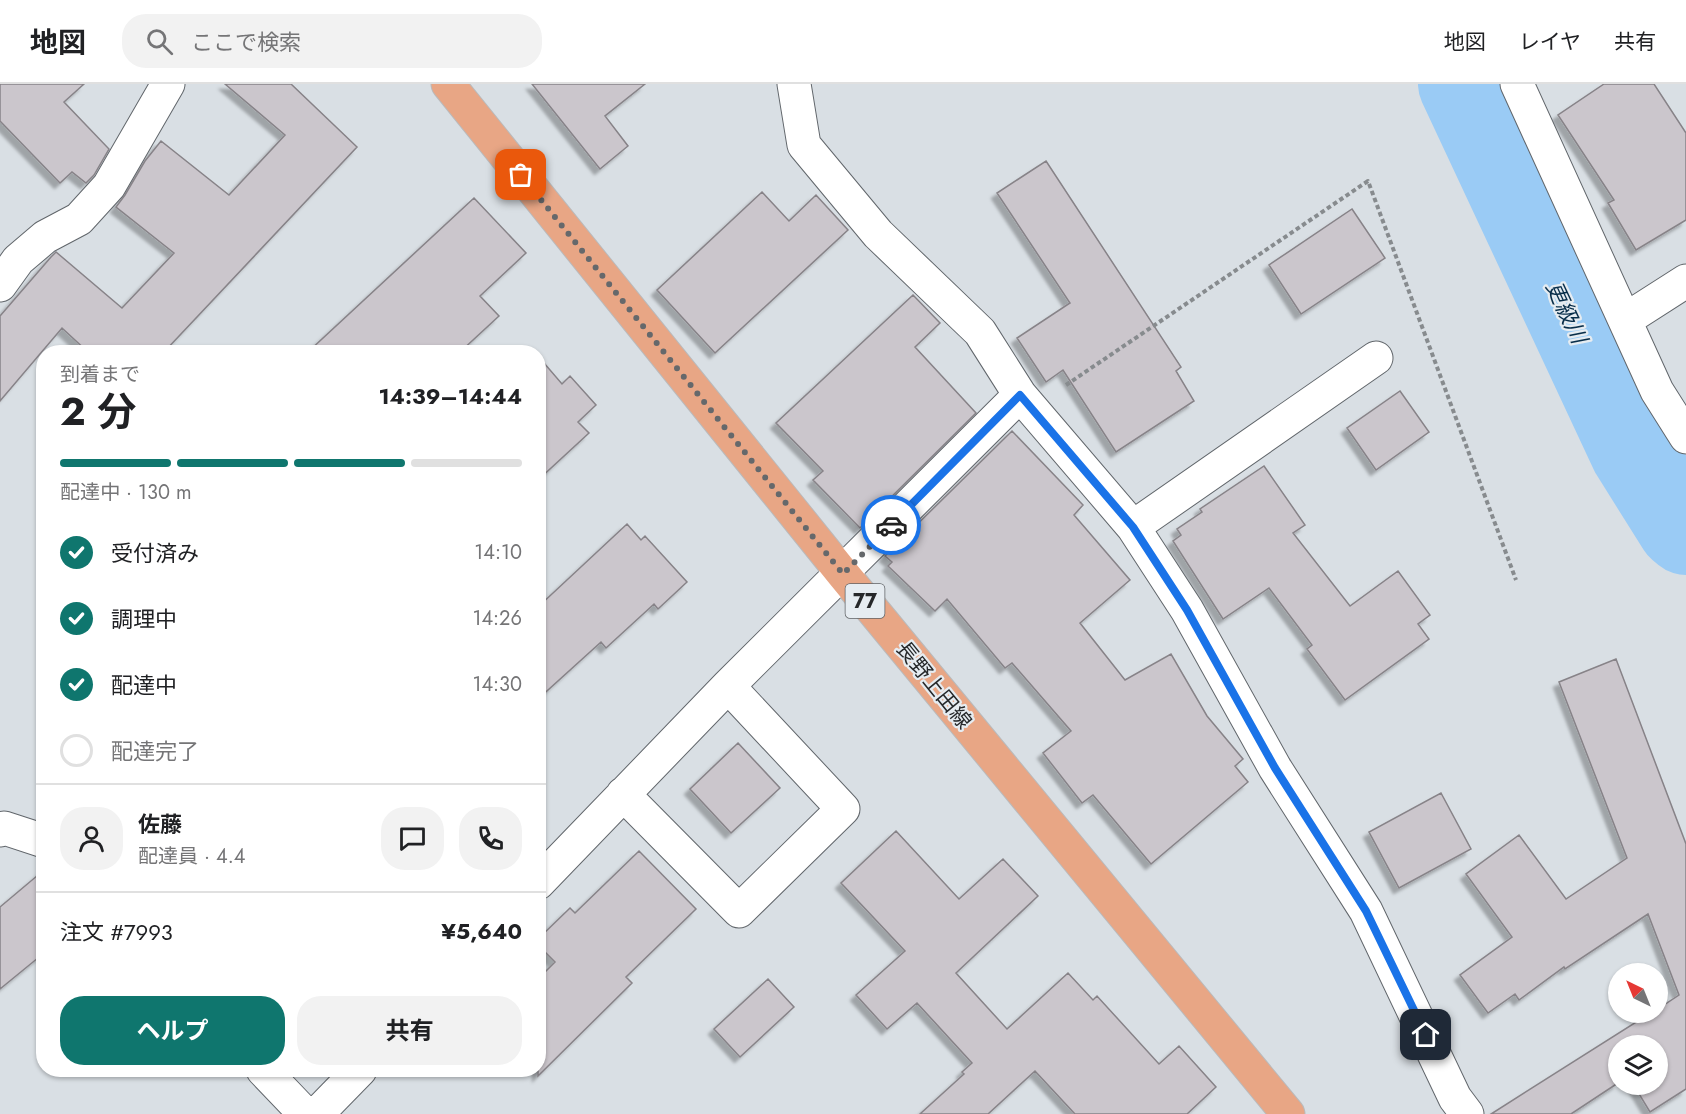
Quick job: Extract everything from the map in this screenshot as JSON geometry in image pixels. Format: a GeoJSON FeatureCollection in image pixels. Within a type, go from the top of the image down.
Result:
{"type":"FeatureCollection","features":[{"type":"Feature","properties":{"kind":"main road","name":"長野上田線"},"geometry":{"type":"LineString","coordinates":[[448,84],[843,574],[1288,1114]]}},
{"type":"Feature","properties":{"kind":"street"},"geometry":{"type":"LineString","coordinates":[[0,285],[18,260],[45,237],[79,219],[109,186],[168,84]]}},
{"type":"Feature","properties":{"kind":"street"},"geometry":{"type":"LineString","coordinates":[[794,84],[804,145],[878,234],[980,332],[1020,395],[1133,527],[1187,610],[1275,768],[1366,911],[1455,1098],[1467,1114]]}},
{"type":"Feature","properties":{"kind":"street"},"geometry":{"type":"LineString","coordinates":[[1516,84],[1657,391],[1686,437]]}},
{"type":"Feature","properties":{"kind":"street"},"geometry":{"type":"LineString","coordinates":[[1625,320],[1686,280]]}},
{"type":"Feature","properties":{"kind":"street"},"geometry":{"type":"LineString","coordinates":[[1133,527],[1376,358]]}},
{"type":"Feature","properties":{"kind":"street"},"geometry":{"type":"LineString","coordinates":[[546,875],[728,686],[843,574],[1020,395]]}},
{"type":"Feature","properties":{"kind":"street"},"geometry":{"type":"LineString","coordinates":[[623,794],[740,911],[843,809],[728,686]]}},
{"type":"Feature","properties":{"kind":"street"},"geometry":{"type":"LineString","coordinates":[[0,830],[4,828],[36,838]]}},
{"type":"Feature","properties":{"kind":"street"},"geometry":{"type":"LineString","coordinates":[[270,1077],[305,1114]]}},
{"type":"Feature","properties":{"kind":"street"},"geometry":{"type":"LineString","coordinates":[[317,1114],[353,1077]]}},
{"type":"Feature","properties":{"kind":"path"},"geometry":{"type":"LineString","coordinates":[[1020,395],[1050,396],[1368,181],[1516,580]]}},
{"type":"Feature","properties":{"kind":"building"},"geometry":{"type":"Polygon","coordinates":[[[0,84],[84,84],[64,102],[109,149],[94,175],[86,183],[72,172],[60,183],[0,121],[0,84]]]}},
{"type":"Feature","properties":{"kind":"building"},"geometry":{"type":"Polygon","coordinates":[[[225,84],[291,84],[357,147],[171,345],[80,345],[62,328],[48,345],[36,345],[36,359],[0,401],[0,316],[56,252],[122,308],[174,253],[116,207],[145,161],[161,141],[229,195],[285,135],[225,84]]]}},
{"type":"Feature","properties":{"kind":"building"},"geometry":{"type":"Polygon","coordinates":[[[532,84],[645,84],[605,116],[628,146],[600,169],[532,84]]]}},
{"type":"Feature","properties":{"kind":"building"},"geometry":{"type":"Polygon","coordinates":[[[1604,84],[1654,84],[1686,133],[1686,220],[1636,250],[1608,203],[1614,200],[1558,115],[1604,84]]]}},
{"type":"Feature","properties":{"kind":"building"},"geometry":{"type":"Polygon","coordinates":[[[1046,161],[1181,367],[1176,371],[1194,401],[1116,452],[1063,370],[1046,382],[1017,338],[1070,303],[997,193],[1046,161]]]}},
{"type":"Feature","properties":{"kind":"building"},"geometry":{"type":"Polygon","coordinates":[[[762,192],[789,221],[816,195],[848,230],[715,353],[657,290],[762,192]]]}},
{"type":"Feature","properties":{"kind":"building"},"geometry":{"type":"Polygon","coordinates":[[[474,198],[526,253],[480,296],[499,316],[468,345],[316,345],[474,198]]]}},
{"type":"Feature","properties":{"kind":"building"},"geometry":{"type":"Polygon","coordinates":[[[1352,209],[1385,258],[1301,314],[1269,265],[1352,209]]]}},
{"type":"Feature","properties":{"kind":"building"},"geometry":{"type":"Polygon","coordinates":[[[913,295],[940,323],[915,347],[976,413],[860,528],[813,480],[823,471],[776,423],[913,295]]]}},
{"type":"Feature","properties":{"kind":"building"},"geometry":{"type":"Polygon","coordinates":[[[546,365],[562,384],[570,376],[596,405],[578,422],[589,433],[546,473],[546,365]]]}},
{"type":"Feature","properties":{"kind":"building"},"geometry":{"type":"Polygon","coordinates":[[[1400,391],[1429,432],[1376,470],[1347,428],[1400,391]]]}},
{"type":"Feature","properties":{"kind":"building"},"geometry":{"type":"Polygon","coordinates":[[[1012,431],[1083,505],[1074,515],[1130,580],[1080,623],[1125,680],[1171,654],[1207,716],[1243,759],[1235,766],[1248,782],[1151,864],[1093,795],[1082,803],[1043,753],[1071,731],[1012,663],[1005,668],[947,599],[935,611],[888,566],[892,562],[885,556],[1012,431]]]}},
{"type":"Feature","properties":{"kind":"building"},"geometry":{"type":"Polygon","coordinates":[[[1264,466],[1305,525],[1293,533],[1350,606],[1398,571],[1430,615],[1418,624],[1429,639],[1345,700],[1307,649],[1312,645],[1269,588],[1223,619],[1173,541],[1181,535],[1177,529],[1202,512],[1200,509],[1264,466]]]}},
{"type":"Feature","properties":{"kind":"building"},"geometry":{"type":"Polygon","coordinates":[[[627,524],[641,540],[645,536],[687,582],[658,609],[654,604],[606,648],[601,642],[546,692],[546,600],[627,524]]]}},
{"type":"Feature","properties":{"kind":"building"},"geometry":{"type":"Polygon","coordinates":[[[1616,659],[1686,844],[1686,1089],[1650,1112],[1640,1095],[1668,1095],[1668,1035],[1616,1035],[1635,1023],[1668,1023],[1668,1002],[1679,995],[1648,914],[1565,969],[1564,967],[1519,1000],[1515,994],[1488,1013],[1460,975],[1512,937],[1466,874],[1519,835],[1566,899],[1627,858],[1559,682],[1616,659]]]}},
{"type":"Feature","properties":{"kind":"building"},"geometry":{"type":"Polygon","coordinates":[[[738,743],[780,788],[731,833],[690,789],[738,743]]]}},
{"type":"Feature","properties":{"kind":"building"},"geometry":{"type":"Polygon","coordinates":[[[1441,793],[1471,849],[1399,888],[1369,832],[1441,793]]]}},
{"type":"Feature","properties":{"kind":"building"},"geometry":{"type":"Polygon","coordinates":[[[896,831],[959,899],[1003,859],[1038,896],[956,973],[1007,1029],[1068,973],[1093,1000],[1097,996],[1159,1064],[1179,1046],[1216,1087],[1187,1114],[1075,1114],[1035,1071],[988,1114],[920,1114],[964,1074],[962,1072],[972,1063],[917,1003],[887,1029],[856,995],[905,951],[841,883],[896,831]]]}},
{"type":"Feature","properties":{"kind":"building"},"geometry":{"type":"Polygon","coordinates":[[[639,851],[696,909],[626,977],[632,983],[546,1068],[546,971],[555,962],[546,953],[546,931],[570,908],[575,913],[639,851]]]}},
{"type":"Feature","properties":{"kind":"building"},"geometry":{"type":"Polygon","coordinates":[[[36,877],[36,960],[0,989],[0,907],[36,877]]]}},
{"type":"Feature","properties":{"kind":"building"},"geometry":{"type":"Polygon","coordinates":[[[768,979],[794,1007],[740,1057],[714,1029],[768,979]]]}},
{"type":"Feature","properties":{"kind":"building"},"geometry":{"type":"Polygon","coordinates":[[[1608,1040],[1608,1090],[1571,1114],[1491,1114],[1608,1040]]]}},
{"type":"Feature","properties":{"kind":"waterway","name":"更級川"},"geometry":{"type":"LineString","coordinates":[[1461,84],[1633,452],[1680,527],[1686,532]]}},
{"type":"Feature","properties":{"kind":"way so far"},"geometry":{"type":"LineString","coordinates":[[521,175],[843,574],[891,525]]}},
{"type":"Feature","properties":{"kind":"route"},"geometry":{"type":"LineString","coordinates":[[891,525],[1020,395],[1133,527],[1187,610],[1275,768],[1366,911],[1426,1035]]}}]}
